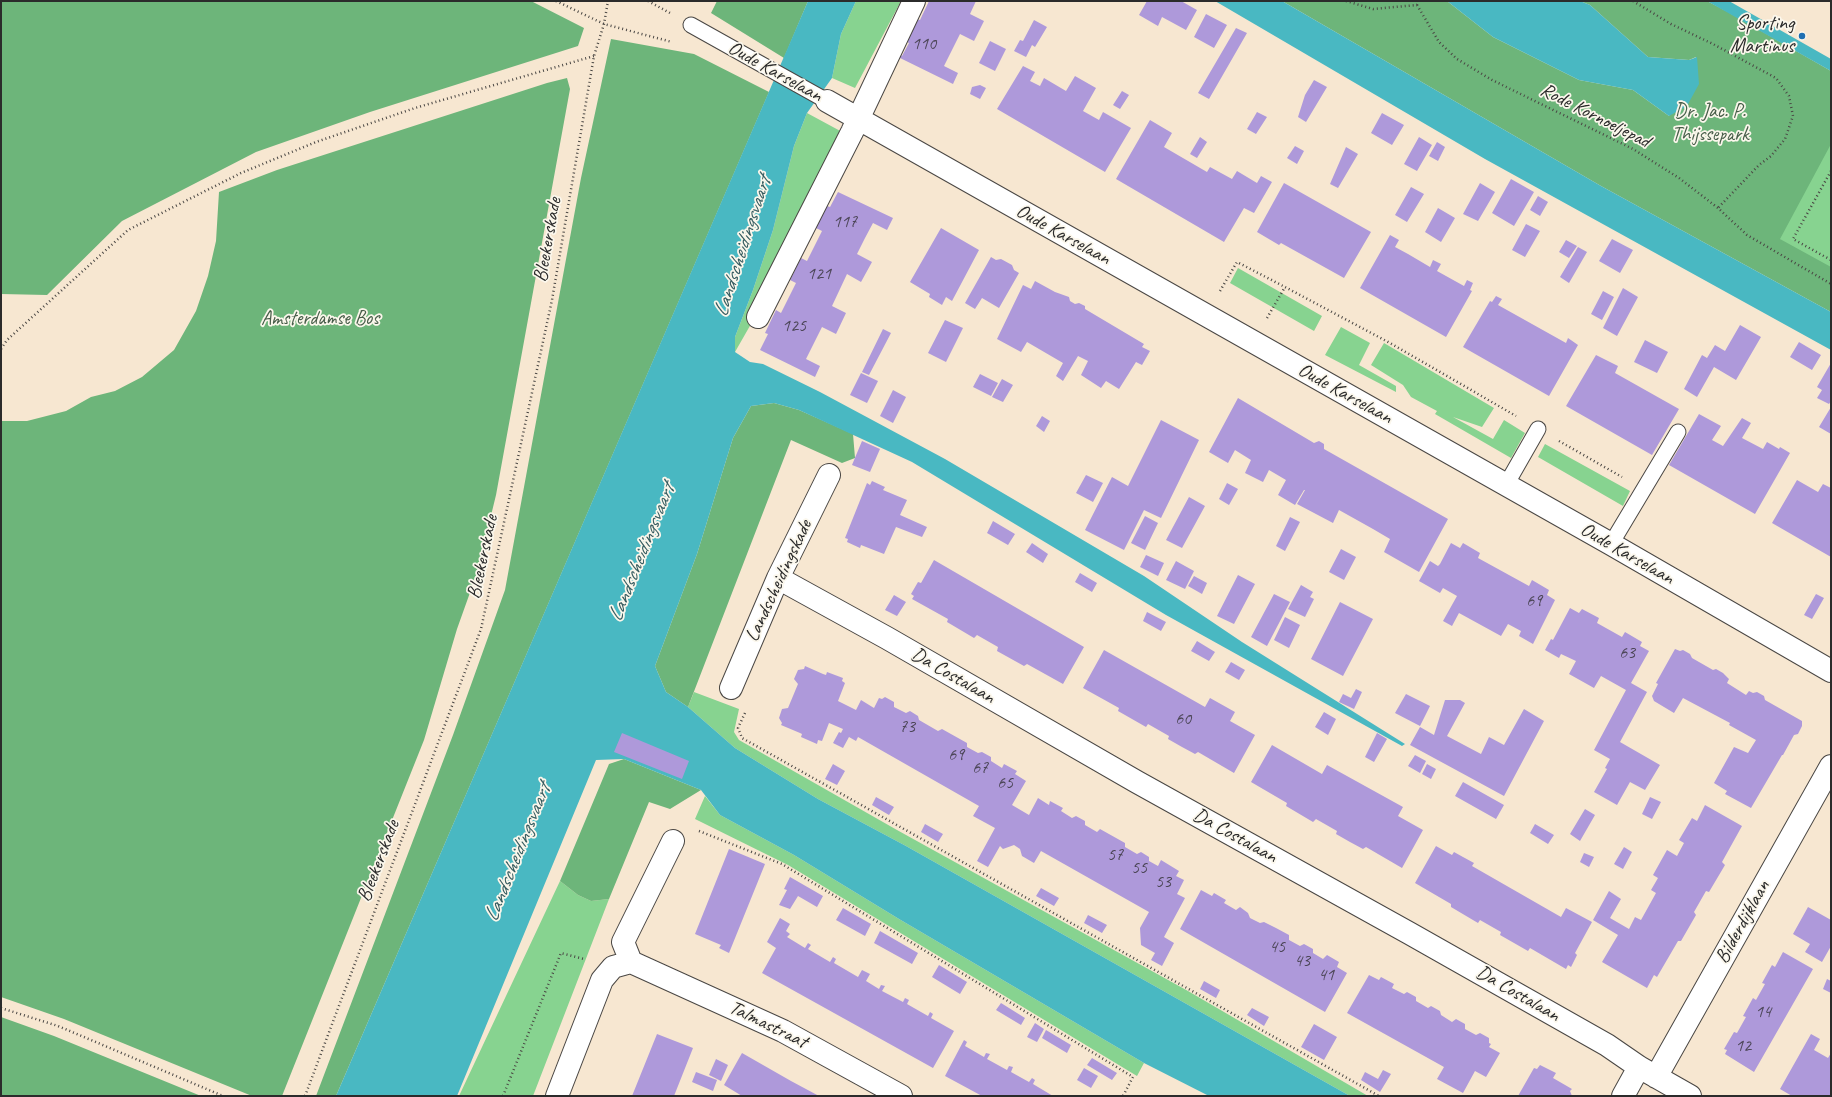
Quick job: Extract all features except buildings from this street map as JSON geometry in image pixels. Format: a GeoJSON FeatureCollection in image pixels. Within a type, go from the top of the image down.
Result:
{"type":"FeatureCollection","features":[{"type":"Feature","properties":{"kind":"street"},"geometry":{"type":"LineString","coordinates":[[758,317],[858,120],[914,1]]}},
{"type":"Feature","properties":{"kind":"street","name":"Oude Karselaan"},"geometry":{"type":"LineString","coordinates":[[827,101],[858,120],[1611,544],[1831,671]]}},
{"type":"Feature","properties":{"kind":"street","name":"Landscheidingskade"},"geometry":{"type":"LineString","coordinates":[[731,688],[778,578],[829,476]]}},
{"type":"Feature","properties":{"kind":"street","name":"Da Costalaan"},"geometry":{"type":"LineString","coordinates":[[778,578],[887,638],[1137,782],[1416,936],[1607,1045],[1657,1081],[1690,1096]]}},
{"type":"Feature","properties":{"kind":"street","name":"Bilderdijklaan"},"geometry":{"type":"LineString","coordinates":[[1624,1096],[1657,1081],[1831,766]]}},
{"type":"Feature","properties":{"kind":"street"},"geometry":{"type":"LineString","coordinates":[[557,1096],[602,980],[622,964],[623,942],[673,841]]}},
{"type":"Feature","properties":{"kind":"street","name":"Talmastraat"},"geometry":{"type":"LineString","coordinates":[[622,964],[783,1030],[901,1096]]}},
{"type":"Feature","properties":{"kind":"lane","name":"Oude Karselaan"},"geometry":{"type":"LineString","coordinates":[[691,25],[827,101]]}},
{"type":"Feature","properties":{"kind":"lane"},"geometry":{"type":"LineString","coordinates":[[1506,485],[1538,429]]}},
{"type":"Feature","properties":{"kind":"lane"},"geometry":{"type":"LineString","coordinates":[[1611,544],[1678,432]]}},
{"type":"Feature","properties":{"kind":"path"},"geometry":{"type":"LineString","coordinates":[[556,1],[604,24],[675,43]]}},
{"type":"Feature","properties":{"kind":"path","name":"Bleekerskade"},"geometry":{"type":"LineString","coordinates":[[305,1096],[481,629],[552,300],[594,56],[604,24],[608,1]]}},
{"type":"Feature","properties":{"kind":"path"},"geometry":{"type":"LineString","coordinates":[[1346,1],[1373,9],[1417,5],[1419,1]]}},
{"type":"Feature","properties":{"kind":"path"},"geometry":{"type":"LineString","coordinates":[[1633,1],[1676,27],[1713,44],[1776,78],[1789,96],[1793,116],[1785,139],[1771,156],[1759,165],[1718,208]]}},
{"type":"Feature","properties":{"kind":"path","name":"Rode Kornoeljepad"},"geometry":{"type":"LineString","coordinates":[[1417,5],[1439,42],[1457,59],[1492,80],[1633,149],[1679,178],[1718,208],[1747,235],[1831,284]]}},
{"type":"Feature","properties":{"kind":"path"},"geometry":{"type":"LineString","coordinates":[[1,349],[7,340],[128,230],[241,173],[316,142],[415,108],[594,56]]}},
{"type":"Feature","properties":{"kind":"path"},"geometry":{"type":"LineString","coordinates":[[1831,171],[1793,239],[1831,260]]}},
{"type":"Feature","properties":{"kind":"path"},"geometry":{"type":"LineString","coordinates":[[1206,316],[1237,262],[1390,343],[1643,490]]}},
{"type":"Feature","properties":{"kind":"path"},"geometry":{"type":"LineString","coordinates":[[1253,342],[1285,287]]}},
{"type":"Feature","properties":{"kind":"path"},"geometry":{"type":"LineString","coordinates":[[731,688],[747,709],[738,728],[742,738],[1379,1096]]}},
{"type":"Feature","properties":{"kind":"path"},"geometry":{"type":"LineString","coordinates":[[673,841],[680,824],[782,864],[1133,1077],[1123,1096]]}},
{"type":"Feature","properties":{"kind":"path"},"geometry":{"type":"LineString","coordinates":[[503,1096],[561,953],[622,964]]}},
{"type":"Feature","properties":{"kind":"path"},"geometry":{"type":"LineString","coordinates":[[1,1008],[58,1026],[223,1096]]}},
{"type":"Feature","properties":{"kind":"green space"},"geometry":{"type":"Polygon","coordinates":[[[1,1],[531,1],[584,28],[578,46],[370,112],[256,152],[122,221],[47,295],[1,294],[1,1]]]}},
{"type":"Feature","properties":{"kind":"green space"},"geometry":{"type":"Polygon","coordinates":[[[717,1],[808,1],[784,58],[711,13],[717,1]]]}},
{"type":"Feature","properties":{"kind":"green space"},"geometry":{"type":"Polygon","coordinates":[[[856,1],[901,1],[855,88],[832,78],[841,34],[856,1]]]}},
{"type":"Feature","properties":{"kind":"green space","name":"Dr. Jac. P. Thijssepark"},"geometry":{"type":"Polygon","coordinates":[[[1282,1],[1447,1],[1493,37],[1579,80],[1633,90],[1669,116],[1696,57],[1689,60],[1648,57],[1590,5],[1580,1],[1707,1],[1728,12],[1831,71],[1831,144],[1780,239],[1831,267],[1831,312],[1601,186],[1282,1]]]}},
{"type":"Feature","properties":{"kind":"green space"},"geometry":{"type":"Polygon","coordinates":[[[611,39],[694,54],[769,92],[336,1096],[316,1096],[453,735],[505,590],[581,178],[611,39]]]}},
{"type":"Feature","properties":{"kind":"green space","name":"Amsterdamse Bos"},"geometry":{"type":"Polygon","coordinates":[[[567,78],[570,89],[496,495],[477,573],[457,629],[424,740],[282,1096],[252,1096],[64,1019],[1,997],[1,421],[27,421],[66,411],[91,397],[115,391],[142,377],[174,350],[196,311],[208,276],[216,241],[219,192],[277,170],[547,83],[567,78]]]}},
{"type":"Feature","properties":{"kind":"green space"},"geometry":{"type":"Polygon","coordinates":[[[807,113],[844,133],[751,324],[735,352],[735,337],[753,290],[773,230],[794,146],[807,113]]]}},
{"type":"Feature","properties":{"kind":"green space"},"geometry":{"type":"Polygon","coordinates":[[[1831,136],[1831,270],[1779,239],[1831,136]]]}},
{"type":"Feature","properties":{"kind":"green space"},"geometry":{"type":"Polygon","coordinates":[[[1238,268],[1322,316],[1314,331],[1230,283],[1238,268]]]}},
{"type":"Feature","properties":{"kind":"green space"},"geometry":{"type":"Polygon","coordinates":[[[1341,327],[1370,343],[1359,365],[1396,386],[1396,392],[1325,355],[1341,327]]]}},
{"type":"Feature","properties":{"kind":"green space"},"geometry":{"type":"Polygon","coordinates":[[[1384,343],[1494,408],[1482,427],[1453,417],[1493,439],[1504,420],[1525,433],[1511,458],[1435,414],[1437,411],[1411,397],[1403,385],[1371,365],[1384,343]]]}},
{"type":"Feature","properties":{"kind":"green space"},"geometry":{"type":"Polygon","coordinates":[[[774,403],[799,410],[853,434],[855,458],[842,463],[791,440],[688,707],[666,692],[655,666],[697,554],[733,438],[751,406],[774,403]]]}},
{"type":"Feature","properties":{"kind":"green space"},"geometry":{"type":"Polygon","coordinates":[[[1545,444],[1630,491],[1623,506],[1538,457],[1545,444]]]}},
{"type":"Feature","properties":{"kind":"green space"},"geometry":{"type":"Polygon","coordinates":[[[694,692],[739,709],[734,732],[739,740],[897,830],[1188,991],[1368,1096],[1350,1096],[906,846],[818,799],[735,748],[688,707],[694,692]]]}},
{"type":"Feature","properties":{"kind":"green space"},"geometry":{"type":"Polygon","coordinates":[[[624,759],[701,790],[670,809],[649,802],[609,899],[591,901],[578,895],[560,881],[609,764],[624,759]]]}},
{"type":"Feature","properties":{"kind":"green space"},"geometry":{"type":"Polygon","coordinates":[[[705,796],[720,815],[794,855],[899,919],[1144,1063],[1137,1076],[788,865],[695,819],[705,796]]]}},
{"type":"Feature","properties":{"kind":"green space"},"geometry":{"type":"Polygon","coordinates":[[[560,881],[578,895],[591,901],[609,899],[533,1096],[459,1096],[560,881]]]}},
{"type":"Feature","properties":{"kind":"green space"},"geometry":{"type":"Polygon","coordinates":[[[1,1017],[54,1036],[201,1096],[1,1096],[1,1017]]]}},
{"type":"Feature","properties":{"kind":"water","name":"Landscheidingsvaart"},"geometry":{"type":"Polygon","coordinates":[[[808,1],[856,1],[841,34],[832,78],[807,113],[794,146],[773,230],[753,290],[735,337],[735,352],[750,362],[763,364],[820,392],[945,459],[1144,576],[1242,642],[1405,744],[1402,746],[1166,615],[912,462],[799,410],[774,403],[751,406],[733,438],[697,554],[655,666],[666,692],[688,707],[735,748],[818,799],[906,846],[1350,1096],[1209,1096],[1144,1063],[899,919],[794,855],[720,815],[701,790],[624,759],[596,760],[457,1096],[336,1096],[808,1]]]}},
{"type":"Feature","properties":{"kind":"water"},"geometry":{"type":"Polygon","coordinates":[[[1215,1],[1282,1],[1601,186],[1831,312],[1831,350],[1485,159],[1215,1]]]}},
{"type":"Feature","properties":{"kind":"water"},"geometry":{"type":"Polygon","coordinates":[[[1447,1],[1580,1],[1590,5],[1648,57],[1689,60],[1697,57],[1699,84],[1687,106],[1669,116],[1633,90],[1579,80],[1493,37],[1447,1]]]}},
{"type":"Feature","properties":{"kind":"water"},"geometry":{"type":"Polygon","coordinates":[[[1707,1],[1729,1],[1831,59],[1831,71],[1707,1]]]}},
{"type":"Feature","properties":{"kind":"place","name":"Sporting Martinus"},"geometry":{"type":"Point","coordinates":[1802,36]}}]}
